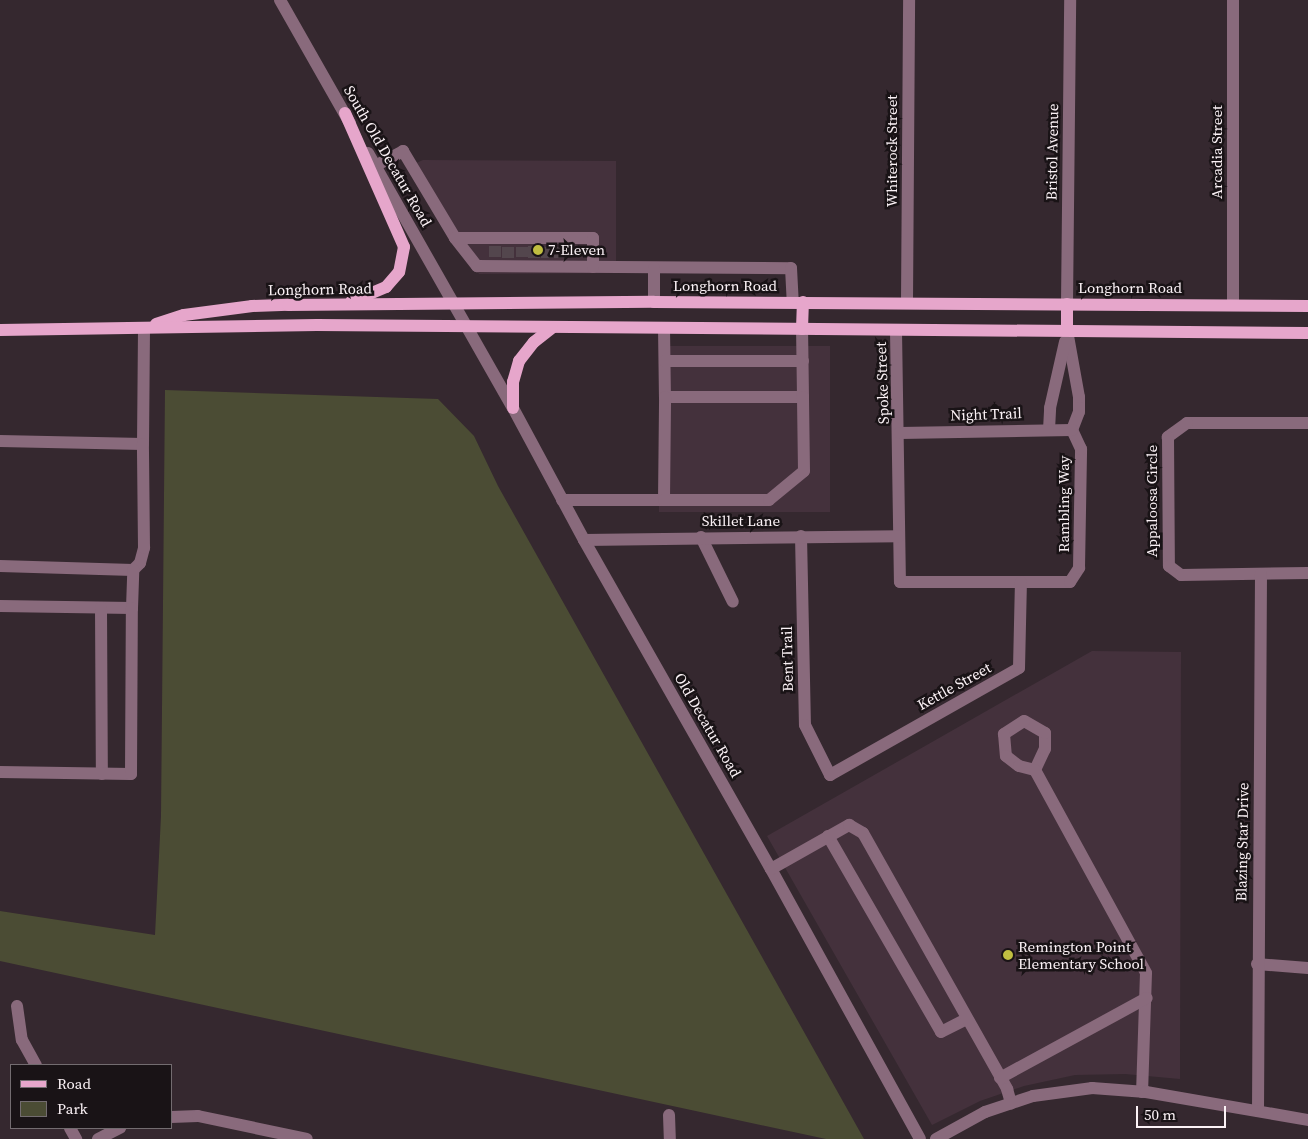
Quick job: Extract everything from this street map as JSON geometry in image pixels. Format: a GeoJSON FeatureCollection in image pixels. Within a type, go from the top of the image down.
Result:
{"type":"FeatureCollection","features":[{"type":"Feature","properties":{"kind":"main road"},"geometry":{"type":"LineString","coordinates":[[345,113],[404,247],[399,272],[386,286],[346,304]]}},
{"type":"Feature","properties":{"kind":"main road"},"geometry":{"type":"LineString","coordinates":[[798,302],[802,329]]}},
{"type":"Feature","properties":{"kind":"main road","name":"Longhorn Road"},"geometry":{"type":"LineString","coordinates":[[144,328],[184,315],[252,306],[346,304],[907,302],[1308,306]]}},
{"type":"Feature","properties":{"kind":"main road"},"geometry":{"type":"LineString","coordinates":[[1067,304],[1067,330]]}},
{"type":"Feature","properties":{"kind":"main road","name":"Longhorn Road"},"geometry":{"type":"LineString","coordinates":[[0,320],[36,329]]}},
{"type":"Feature","properties":{"kind":"main road","name":"Longhorn Road"},"geometry":{"type":"LineString","coordinates":[[0,330],[467,327],[1308,333]]}},
{"type":"Feature","properties":{"kind":"main road"},"geometry":{"type":"LineString","coordinates":[[513,408],[513,382],[519,361],[534,342],[552,328]]}},
{"type":"Feature","properties":{"kind":"street","name":"South Old Decatur Road"},"geometry":{"type":"LineString","coordinates":[[280,0],[467,327]]}},
{"type":"Feature","properties":{"kind":"street","name":"Whiterock Street"},"geometry":{"type":"LineString","coordinates":[[907,302],[909,0]]}},
{"type":"Feature","properties":{"kind":"street","name":"Bristol Avenue"},"geometry":{"type":"LineString","coordinates":[[1067,304],[1070,0]]}},
{"type":"Feature","properties":{"kind":"street","name":"Arcadia Street"},"geometry":{"type":"LineString","coordinates":[[1233,0],[1233,304]]}},
{"type":"Feature","properties":{"kind":"street"},"geometry":{"type":"LineString","coordinates":[[375,166],[403,151],[455,238],[477,266],[502,252],[547,252],[594,267],[791,268],[798,302]]}},
{"type":"Feature","properties":{"kind":"street"},"geometry":{"type":"LineString","coordinates":[[455,238],[502,252],[547,252],[593,238],[594,267]]}},
{"type":"Feature","properties":{"kind":"street"},"geometry":{"type":"LineString","coordinates":[[654,268],[654,302]]}},
{"type":"Feature","properties":{"kind":"street","name":"Old Decatur Road"},"geometry":{"type":"LineString","coordinates":[[467,327],[584,540],[771,868],[920,1139]]}},
{"type":"Feature","properties":{"kind":"street"},"geometry":{"type":"LineString","coordinates":[[0,772],[131,774],[133,570],[140,563],[144,548],[144,328]]}},
{"type":"Feature","properties":{"kind":"street"},"geometry":{"type":"LineString","coordinates":[[664,328],[664,500]]}},
{"type":"Feature","properties":{"kind":"street"},"geometry":{"type":"LineString","coordinates":[[562,500],[769,500],[804,471],[802,329]]}},
{"type":"Feature","properties":{"kind":"street"},"geometry":{"type":"LineString","coordinates":[[1049,430],[1050,408],[1067,330]]}},
{"type":"Feature","properties":{"kind":"street"},"geometry":{"type":"LineString","coordinates":[[1067,330],[1079,397],[1079,412],[1072,430]]}},
{"type":"Feature","properties":{"kind":"street","name":"Spoke Street"},"geometry":{"type":"LineString","coordinates":[[896,331],[900,433],[899,536]]}},
{"type":"Feature","properties":{"kind":"street"},"geometry":{"type":"LineString","coordinates":[[665,361],[803,361]]}},
{"type":"Feature","properties":{"kind":"street"},"geometry":{"type":"LineString","coordinates":[[665,397],[803,397]]}},
{"type":"Feature","properties":{"kind":"street","name":"Appaloosa Circle"},"geometry":{"type":"LineString","coordinates":[[1308,423],[1187,423],[1168,437],[1169,566],[1181,574],[1308,573]]}},
{"type":"Feature","properties":{"kind":"street","name":"Night Trail"},"geometry":{"type":"LineString","coordinates":[[900,433],[1072,430]]}},
{"type":"Feature","properties":{"kind":"street","name":"Rambling Way"},"geometry":{"type":"LineString","coordinates":[[899,536],[900,582],[1070,582],[1079,568],[1080,449],[1072,430]]}},
{"type":"Feature","properties":{"kind":"street"},"geometry":{"type":"LineString","coordinates":[[0,441],[143,444]]}},
{"type":"Feature","properties":{"kind":"street","name":"Bent Trail"},"geometry":{"type":"LineString","coordinates":[[802,536],[805,725],[830,775]]}},
{"type":"Feature","properties":{"kind":"street","name":"Skillet Lane"},"geometry":{"type":"LineString","coordinates":[[584,540],[612,538],[899,536]]}},
{"type":"Feature","properties":{"kind":"street"},"geometry":{"type":"LineString","coordinates":[[701,537],[733,602]]}},
{"type":"Feature","properties":{"kind":"street"},"geometry":{"type":"LineString","coordinates":[[0,566],[133,570]]}},
{"type":"Feature","properties":{"kind":"street","name":"Blazing Star Drive"},"geometry":{"type":"LineString","coordinates":[[1258,1111],[1257,964],[1261,574]]}},
{"type":"Feature","properties":{"kind":"street","name":"Kettle Street"},"geometry":{"type":"LineString","coordinates":[[830,775],[1019,668],[1021,582]]}},
{"type":"Feature","properties":{"kind":"street"},"geometry":{"type":"LineString","coordinates":[[0,606],[132,608]]}},
{"type":"Feature","properties":{"kind":"street"},"geometry":{"type":"LineString","coordinates":[[101,608],[102,774]]}},
{"type":"Feature","properties":{"kind":"street"},"geometry":{"type":"LineString","coordinates":[[1035,770],[1146,973],[1147,998],[1142,1092]]}},
{"type":"Feature","properties":{"kind":"street"},"geometry":{"type":"LineString","coordinates":[[771,868],[850,825],[863,833],[1000,1078],[1011,1103]]}},
{"type":"Feature","properties":{"kind":"street"},"geometry":{"type":"LineString","coordinates":[[828,836],[941,1032],[966,1019]]}},
{"type":"Feature","properties":{"kind":"street"},"geometry":{"type":"LineString","coordinates":[[1257,964],[1308,968]]}},
{"type":"Feature","properties":{"kind":"street"},"geometry":{"type":"LineString","coordinates":[[1000,1078],[1147,998]]}},
{"type":"Feature","properties":{"kind":"street"},"geometry":{"type":"LineString","coordinates":[[17,1006],[22,1040],[35,1064]]}},
{"type":"Feature","properties":{"kind":"street"},"geometry":{"type":"LineString","coordinates":[[936,1139],[985,1112],[1011,1103],[1033,1096],[1092,1088],[1142,1092],[1308,1120]]}},
{"type":"Feature","properties":{"kind":"street"},"geometry":{"type":"LineString","coordinates":[[669,1115],[670,1139]]}},
{"type":"Feature","properties":{"kind":"street"},"geometry":{"type":"LineString","coordinates":[[172,1117],[198,1116],[307,1139]]}},
{"type":"Feature","properties":{"kind":"street"},"geometry":{"type":"LineString","coordinates":[[98,1139],[118,1129]]}},
{"type":"Feature","properties":{"kind":"shaded area"},"geometry":{"type":"Polygon","coordinates":[[[423,160],[616,161],[616,273],[479,274],[407,167],[423,160]]]}},
{"type":"Feature","properties":{"kind":"shaded area"},"geometry":{"type":"Polygon","coordinates":[[[659,346],[830,346],[830,512],[659,512],[659,346]]]}},
{"type":"Feature","properties":{"kind":"shaded area","name":"Remington Point Elementary School"},"geometry":{"type":"Polygon","coordinates":[[[1092,651],[1181,652],[1180,1079],[1125,1074],[1075,1075],[1024,1086],[980,1101],[932,1125],[767,836],[1092,651]]]}},
{"type":"Feature","properties":{"kind":"green space"},"geometry":{"type":"Polygon","coordinates":[[[165,390],[438,399],[474,436],[498,486],[864,1139],[826,1139],[0,961],[0,911],[155,935],[161,816],[165,390]]]}},
{"type":"Feature","properties":{"kind":"tunnel"},"geometry":{"type":"LineString","coordinates":[[495,246],[495,257]]}},
{"type":"Feature","properties":{"kind":"tunnel"},"geometry":{"type":"LineString","coordinates":[[534,246],[534,258]]}},
{"type":"Feature","properties":{"kind":"tunnel"},"geometry":{"type":"LineString","coordinates":[[508,247],[508,258]]}},
{"type":"Feature","properties":{"kind":"tunnel"},"geometry":{"type":"LineString","coordinates":[[522,247],[522,257]]}},
{"type":"Feature","properties":{"kind":"tunnel"},"geometry":{"type":"LineString","coordinates":[[547,247],[547,258]]}},
{"type":"Feature","properties":{"kind":"tunnel"},"geometry":{"type":"LineString","coordinates":[[560,247],[560,258]]}},
{"type":"Feature","properties":{"kind":"tunnel"},"geometry":{"type":"LineString","coordinates":[[572,247],[572,257]]}},
{"type":"Feature","properties":{"kind":"place","name":"7-Eleven"},"geometry":{"type":"Point","coordinates":[538,250]}},
{"type":"Feature","properties":{"kind":"place","name":"Remington Point Elementary School"},"geometry":{"type":"Point","coordinates":[1008,955]}}]}
